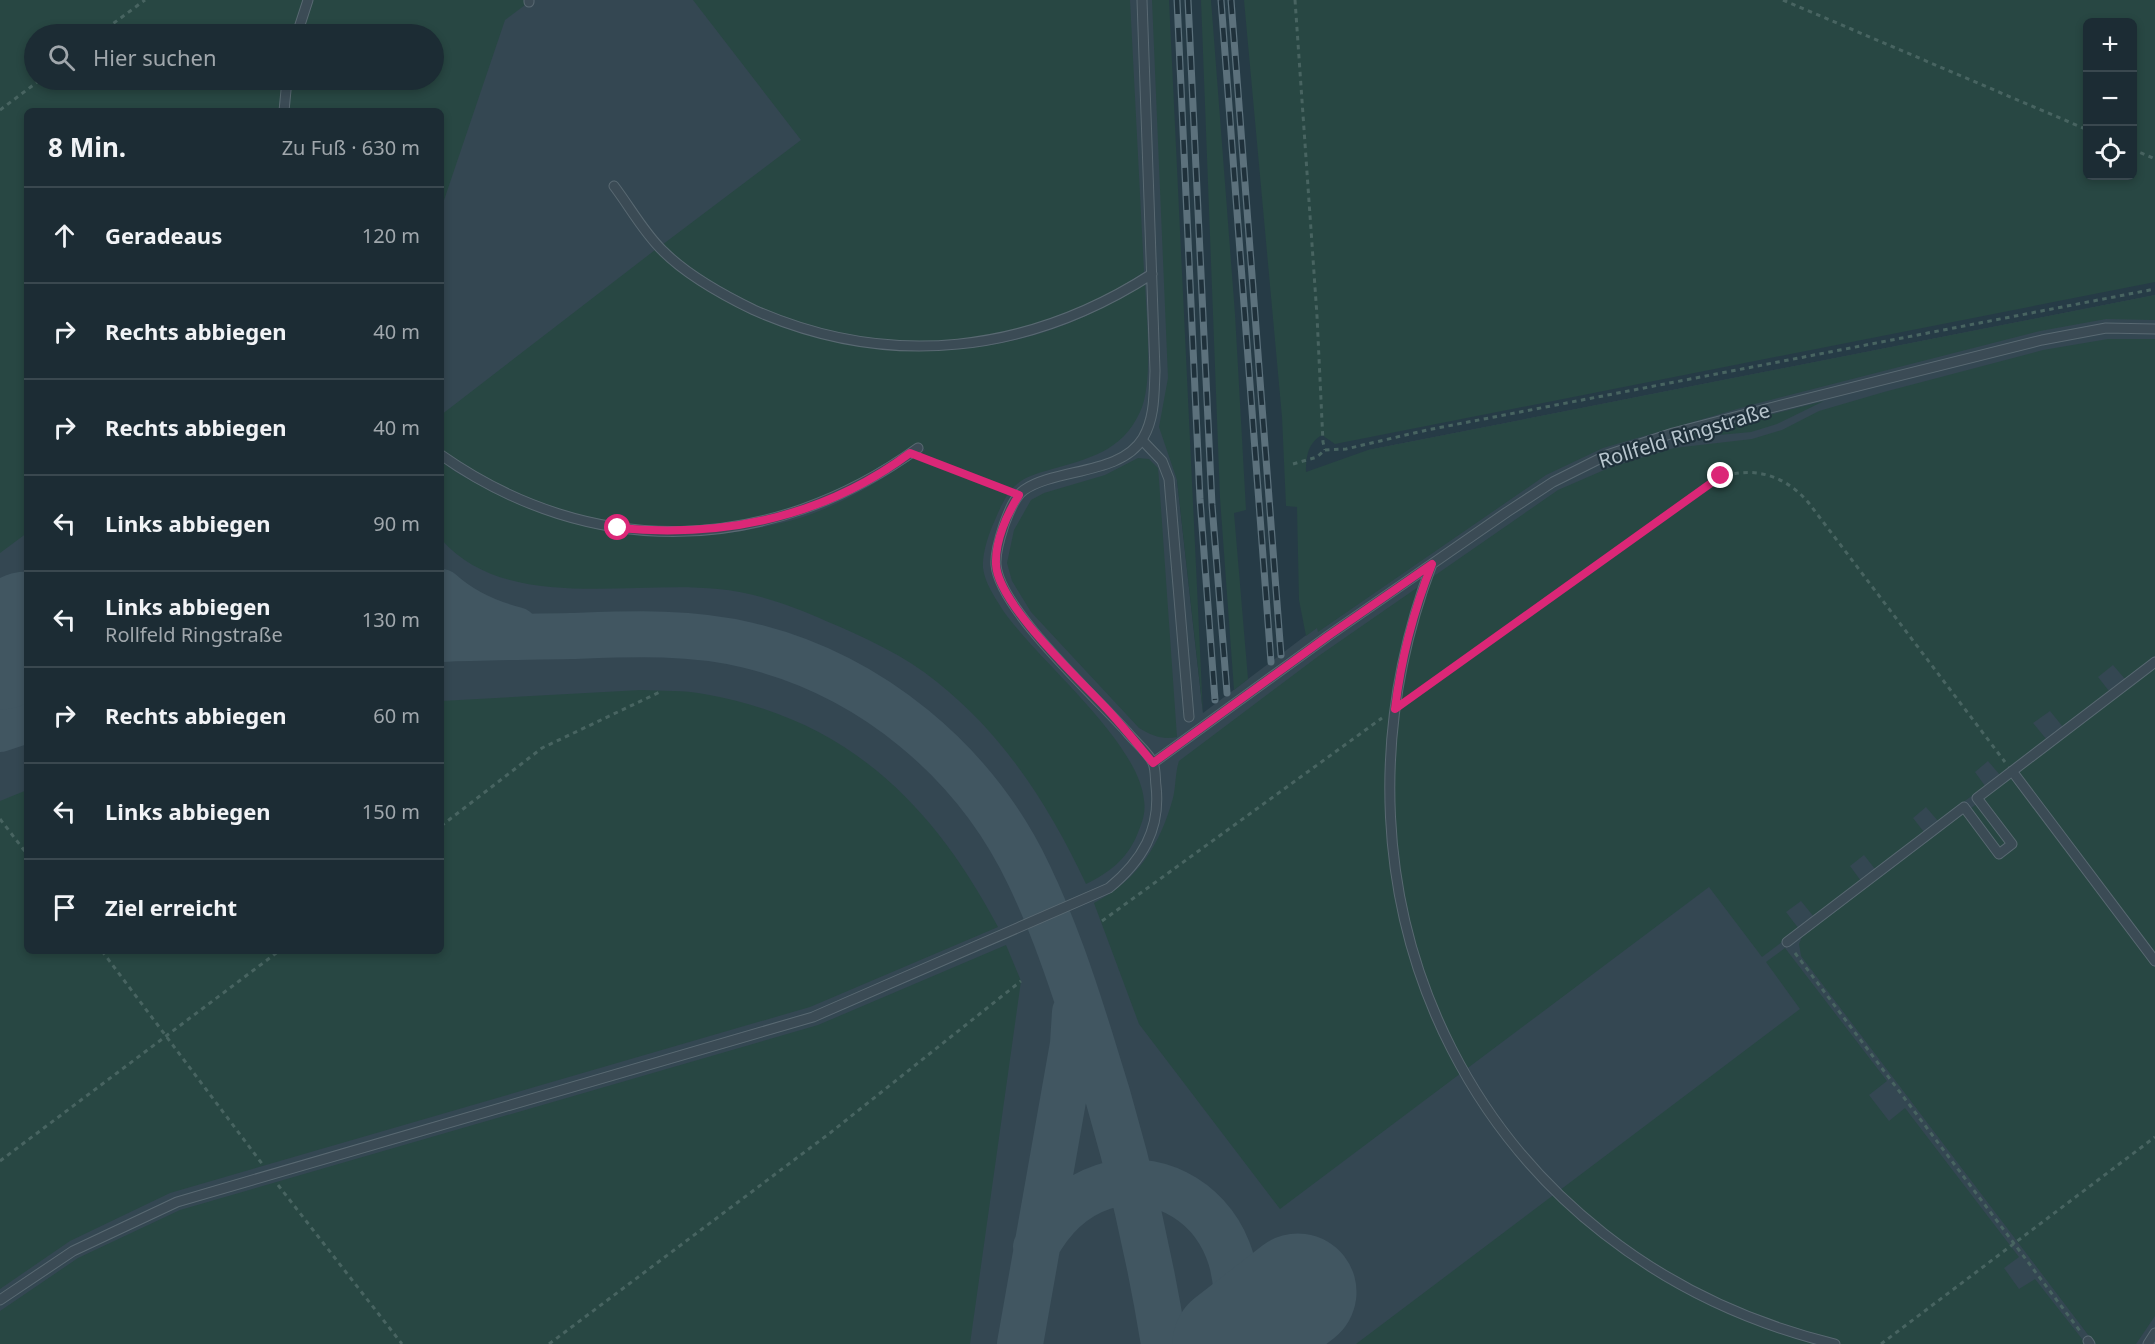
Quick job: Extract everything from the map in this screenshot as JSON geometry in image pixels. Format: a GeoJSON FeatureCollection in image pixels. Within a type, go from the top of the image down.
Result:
{"type":"FeatureCollection","features":[{"type":"Feature","properties":{"kind":"lane"},"geometry":{"type":"LineString","coordinates":[[300,24],[308,0]]}},
{"type":"Feature","properties":{"kind":"lane"},"geometry":{"type":"LineString","coordinates":[[0,1300],[73,1251],[177,1202],[813,1017],[1109,888],[1128,872],[1143,853],[1155,824],[1158,804],[1153,763],[1024,619],[1001,584],[996,565],[998,546],[1012,506],[1023,490],[1041,482],[1109,462],[1123,455],[1142,440],[1152,417],[1155,371],[1142,0]]}},
{"type":"Feature","properties":{"kind":"lane"},"geometry":{"type":"LineString","coordinates":[[284,108],[286,90]]}},
{"type":"Feature","properties":{"kind":"lane"},"geometry":{"type":"LineString","coordinates":[[614,186],[662,251],[715,289],[783,321],[835,337],[866,343],[909,346],[958,345],[1017,335],[1083,313],[1152,274]]}},
{"type":"Feature","properties":{"kind":"lane","name":"Rollfeld Ringstraße"},"geometry":{"type":"LineString","coordinates":[[1153,763],[1328,636],[1552,482],[1607,455],[1662,437],[1872,381],[2042,340],[2106,328],[2155,329]]}},
{"type":"Feature","properties":{"kind":"lane"},"geometry":{"type":"LineString","coordinates":[[1142,440],[1162,460],[1169,479],[1189,717]]}},
{"type":"Feature","properties":{"kind":"lane"},"geometry":{"type":"LineString","coordinates":[[444,457],[496,489],[555,514],[618,528],[682,532],[746,525],[807,509],[865,483],[914,451]]}},
{"type":"Feature","properties":{"kind":"lane"},"geometry":{"type":"LineString","coordinates":[[1432,564],[1409,630],[1400,667],[1388,779],[1389,817],[1398,892],[1407,929],[1431,1002],[1447,1037],[1503,1133],[1562,1200],[1642,1263],[1674,1282],[1740,1314],[1835,1344]]}},
{"type":"Feature","properties":{"kind":"lane"},"geometry":{"type":"LineString","coordinates":[[1787,942],[1964,807],[1999,854],[2012,844],[1977,798],[2155,662]]}},
{"type":"Feature","properties":{"kind":"lane"},"geometry":{"type":"LineString","coordinates":[[2012,771],[2155,961]]}},
{"type":"Feature","properties":{"kind":"lane"},"geometry":{"type":"LineString","coordinates":[[2148,1344],[2155,1333]]}},
{"type":"Feature","properties":{"kind":"path"},"geometry":{"type":"LineString","coordinates":[[113,24],[145,0]]}},
{"type":"Feature","properties":{"kind":"path"},"geometry":{"type":"LineString","coordinates":[[1295,0],[1325,450]]}},
{"type":"Feature","properties":{"kind":"path"},"geometry":{"type":"LineString","coordinates":[[1783,0],[2083,128]]}},
{"type":"Feature","properties":{"kind":"path"},"geometry":{"type":"LineString","coordinates":[[0,110],[27,90]]}},
{"type":"Feature","properties":{"kind":"path"},"geometry":{"type":"LineString","coordinates":[[2137,151],[2155,159]]}},
{"type":"Feature","properties":{"kind":"path"},"geometry":{"type":"LineString","coordinates":[[1293,464],[1317,457],[1325,450],[1346,449],[1427,430],[2155,289]]}},
{"type":"Feature","properties":{"kind":"path"},"geometry":{"type":"LineString","coordinates":[[914,451],[1019,495]]}},
{"type":"Feature","properties":{"kind":"path"},"geometry":{"type":"LineString","coordinates":[[1102,921],[1710,482],[1733,473],[1757,472],[1780,479],[1808,502],[2012,771]]}},
{"type":"Feature","properties":{"kind":"path"},"geometry":{"type":"LineString","coordinates":[[444,824],[542,748],[662,691]]}},
{"type":"Feature","properties":{"kind":"path"},"geometry":{"type":"LineString","coordinates":[[0,819],[24,850]]}},
{"type":"Feature","properties":{"kind":"path"},"geometry":{"type":"LineString","coordinates":[[1787,942],[2089,1343]]}},
{"type":"Feature","properties":{"kind":"path"},"geometry":{"type":"LineString","coordinates":[[104,954],[402,1344]]}},
{"type":"Feature","properties":{"kind":"path"},"geometry":{"type":"LineString","coordinates":[[0,1161],[275,954]]}},
{"type":"Feature","properties":{"kind":"path"},"geometry":{"type":"LineString","coordinates":[[549,1344],[830,1133],[1021,981]]}},
{"type":"Feature","properties":{"kind":"path"},"geometry":{"type":"LineString","coordinates":[[1881,1344],[2155,1137]]}},
{"type":"Feature","properties":{"kind":"shaded area"},"geometry":{"type":"Polygon","coordinates":[[[0,0],[1156,0],[1177,480],[1203,713],[1317,627],[1368,450],[2155,295],[2155,1344],[0,1344],[0,0]]]}},
{"type":"Feature","properties":{"kind":"green space"},"geometry":{"type":"Polygon","coordinates":[[[0,0],[304,0],[296,24],[24,24],[24,90],[283,90],[280,108],[24,108],[24,535],[0,553],[0,0]]]}},
{"type":"Feature","properties":{"kind":"green space"},"geometry":{"type":"Polygon","coordinates":[[[310,0],[525,0],[525,5],[505,20],[444,200],[444,108],[287,108],[289,90],[444,90],[444,24],[302,24],[310,0]]]}},
{"type":"Feature","properties":{"kind":"green space"},"geometry":{"type":"Polygon","coordinates":[[[693,0],[1130,0],[1144,272],[1068,315],[1019,330],[980,338],[941,342],[902,343],[863,340],[825,333],[787,322],[727,294],[662,245],[801,140],[693,0]]]}},
{"type":"Feature","properties":{"kind":"green space"},"geometry":{"type":"Polygon","coordinates":[[[1152,0],[1169,0],[1203,713],[1177,480],[1159,427],[1168,378],[1152,0]]]}},
{"type":"Feature","properties":{"kind":"green space"},"geometry":{"type":"Polygon","coordinates":[[[1201,0],[1211,0],[1235,314],[1246,510],[1234,513],[1248,679],[1234,690],[1220,498],[1201,0]]]}},
{"type":"Feature","properties":{"kind":"green space"},"geometry":{"type":"Polygon","coordinates":[[[1244,0],[2155,0],[2155,282],[1335,444],[1322,435],[1317,438],[1309,450],[1306,472],[1368,450],[2155,295],[2155,320],[2106,319],[2040,331],[1751,405],[1603,448],[1546,475],[1318,632],[1317,628],[1306,636],[1299,600],[1297,507],[1286,506],[1282,417],[1244,0]]]}},
{"type":"Feature","properties":{"kind":"green space"},"geometry":{"type":"Polygon","coordinates":[[[655,250],[702,287],[747,311],[795,329],[844,342],[895,349],[946,350],[996,344],[1046,332],[1094,312],[1145,282],[1147,384],[1140,412],[1132,426],[1124,436],[1102,452],[1031,476],[1016,485],[1004,501],[993,525],[986,543],[983,562],[988,584],[1002,609],[1106,727],[1138,777],[1144,800],[1144,814],[1133,844],[1110,870],[1086,884],[1041,800],[1004,749],[961,703],[924,672],[897,655],[813,615],[759,596],[718,589],[684,587],[609,589],[534,585],[499,577],[468,562],[444,542],[444,463],[456,472],[520,505],[557,518],[596,528],[635,534],[675,536],[754,529],[811,514],[862,491],[894,471],[925,450],[919,443],[829,497],[744,521],[688,528],[648,528],[572,516],[508,491],[444,453],[444,413],[655,250]]]}},
{"type":"Feature","properties":{"kind":"green space"},"geometry":{"type":"Polygon","coordinates":[[[2108,339],[2155,339],[2155,656],[2125,679],[2113,665],[2098,677],[2109,691],[2063,727],[2050,711],[2033,723],[2047,740],[2000,775],[1988,761],[1975,772],[1985,786],[1938,821],[1926,807],[1913,818],[1924,832],[1875,869],[1864,855],[1850,866],[1861,881],[1814,917],[1801,901],[1786,912],[1799,929],[1762,957],[1709,887],[1280,1209],[1139,1024],[1094,903],[1123,884],[1145,860],[1154,846],[1173,798],[1179,761],[1320,655],[1558,490],[1611,467],[1674,448],[1752,439],[1782,430],[1819,411],[1884,392],[2043,350],[2108,339]]]}},
{"type":"Feature","properties":{"kind":"green space"},"geometry":{"type":"Polygon","coordinates":[[[1824,401],[1777,424],[1751,432],[1676,439],[1824,401]]]}},
{"type":"Feature","properties":{"kind":"green space"},"geometry":{"type":"Polygon","coordinates":[[[1138,458],[1149,459],[1158,468],[1177,737],[1172,738],[1158,737],[1139,728],[1031,612],[1012,581],[1007,563],[1014,530],[1031,500],[1044,493],[1105,475],[1138,458]]]}},
{"type":"Feature","properties":{"kind":"green space"},"geometry":{"type":"Polygon","coordinates":[[[2155,668],[2155,1316],[2136,1344],[2095,1344],[1801,956],[1799,944],[1802,937],[2155,668]]]}},
{"type":"Feature","properties":{"kind":"green space"},"geometry":{"type":"Polygon","coordinates":[[[641,690],[681,691],[755,706],[801,724],[842,746],[880,773],[914,805],[972,882],[998,927],[810,1007],[170,1193],[70,1241],[0,1289],[0,801],[24,791],[24,954],[444,954],[444,701],[641,690]]]}},
{"type":"Feature","properties":{"kind":"green space"},"geometry":{"type":"Polygon","coordinates":[[[1006,945],[1021,981],[970,1344],[0,1344],[0,1311],[78,1258],[180,1210],[818,1025],[1006,945]]]}},
{"type":"Feature","properties":{"kind":"green space"},"geometry":{"type":"Polygon","coordinates":[[[1785,948],[1887,1081],[1869,1095],[1889,1121],[1905,1108],[2019,1257],[2004,1268],[2019,1289],[2035,1279],[2086,1344],[1356,1344],[1800,1009],[1766,962],[1785,948]]]}},
{"type":"Feature","properties":{"kind":"taxiway"},"geometry":{"type":"LineString","coordinates":[[444,594],[476,616],[516,630]]}},
{"type":"Feature","properties":{"kind":"taxiway"},"geometry":{"type":"LineString","coordinates":[[444,639],[659,634],[703,637],[747,645],[792,659],[835,677],[876,700],[914,728],[948,760],[979,795],[1006,834],[1029,875],[1062,954],[1101,1073],[1123,1150],[1142,1227],[1164,1344]]}},
{"type":"Feature","properties":{"kind":"taxiway"},"geometry":{"type":"LineString","coordinates":[[0,729],[24,721]]}},
{"type":"Feature","properties":{"kind":"taxiway"},"geometry":{"type":"LineString","coordinates":[[1020,1344],[1073,1044],[1075,1012]]}},
{"type":"Feature","properties":{"kind":"taxiway"},"geometry":{"type":"LineString","coordinates":[[1036,1247],[1067,1208],[1103,1187],[1140,1183],[1176,1193],[1207,1216],[1228,1250],[1236,1293],[1228,1344]]}},
{"type":"Feature","properties":{"kind":"runway"},"geometry":{"type":"LineString","coordinates":[[0,651],[24,632]]}},
{"type":"Feature","properties":{"kind":"runway"},"geometry":{"type":"LineString","coordinates":[[1231,1344],[1298,1292]]}},
{"type":"Feature","properties":{"kind":"railway"},"geometry":{"type":"LineString","coordinates":[[1177,0],[1200,499],[1215,700]]}},
{"type":"Feature","properties":{"kind":"railway"},"geometry":{"type":"LineString","coordinates":[[1188,0],[1212,505],[1227,693]]}},
{"type":"Feature","properties":{"kind":"railway"},"geometry":{"type":"LineString","coordinates":[[1221,0],[1271,662]]}},
{"type":"Feature","properties":{"kind":"railway"},"geometry":{"type":"LineString","coordinates":[[1231,0],[1281,655]]}},
{"type":"Feature","properties":{"kind":"route"},"geometry":{"type":"LineString","coordinates":[[618,528],[682,532],[714,530],[777,519],[837,497],[892,467],[910,453],[1019,495],[1012,506],[998,546],[996,565],[1001,584],[1024,619],[1109,711],[1153,763],[1432,564],[1409,630],[1400,667],[1395,709],[1721,476]]}}]}
